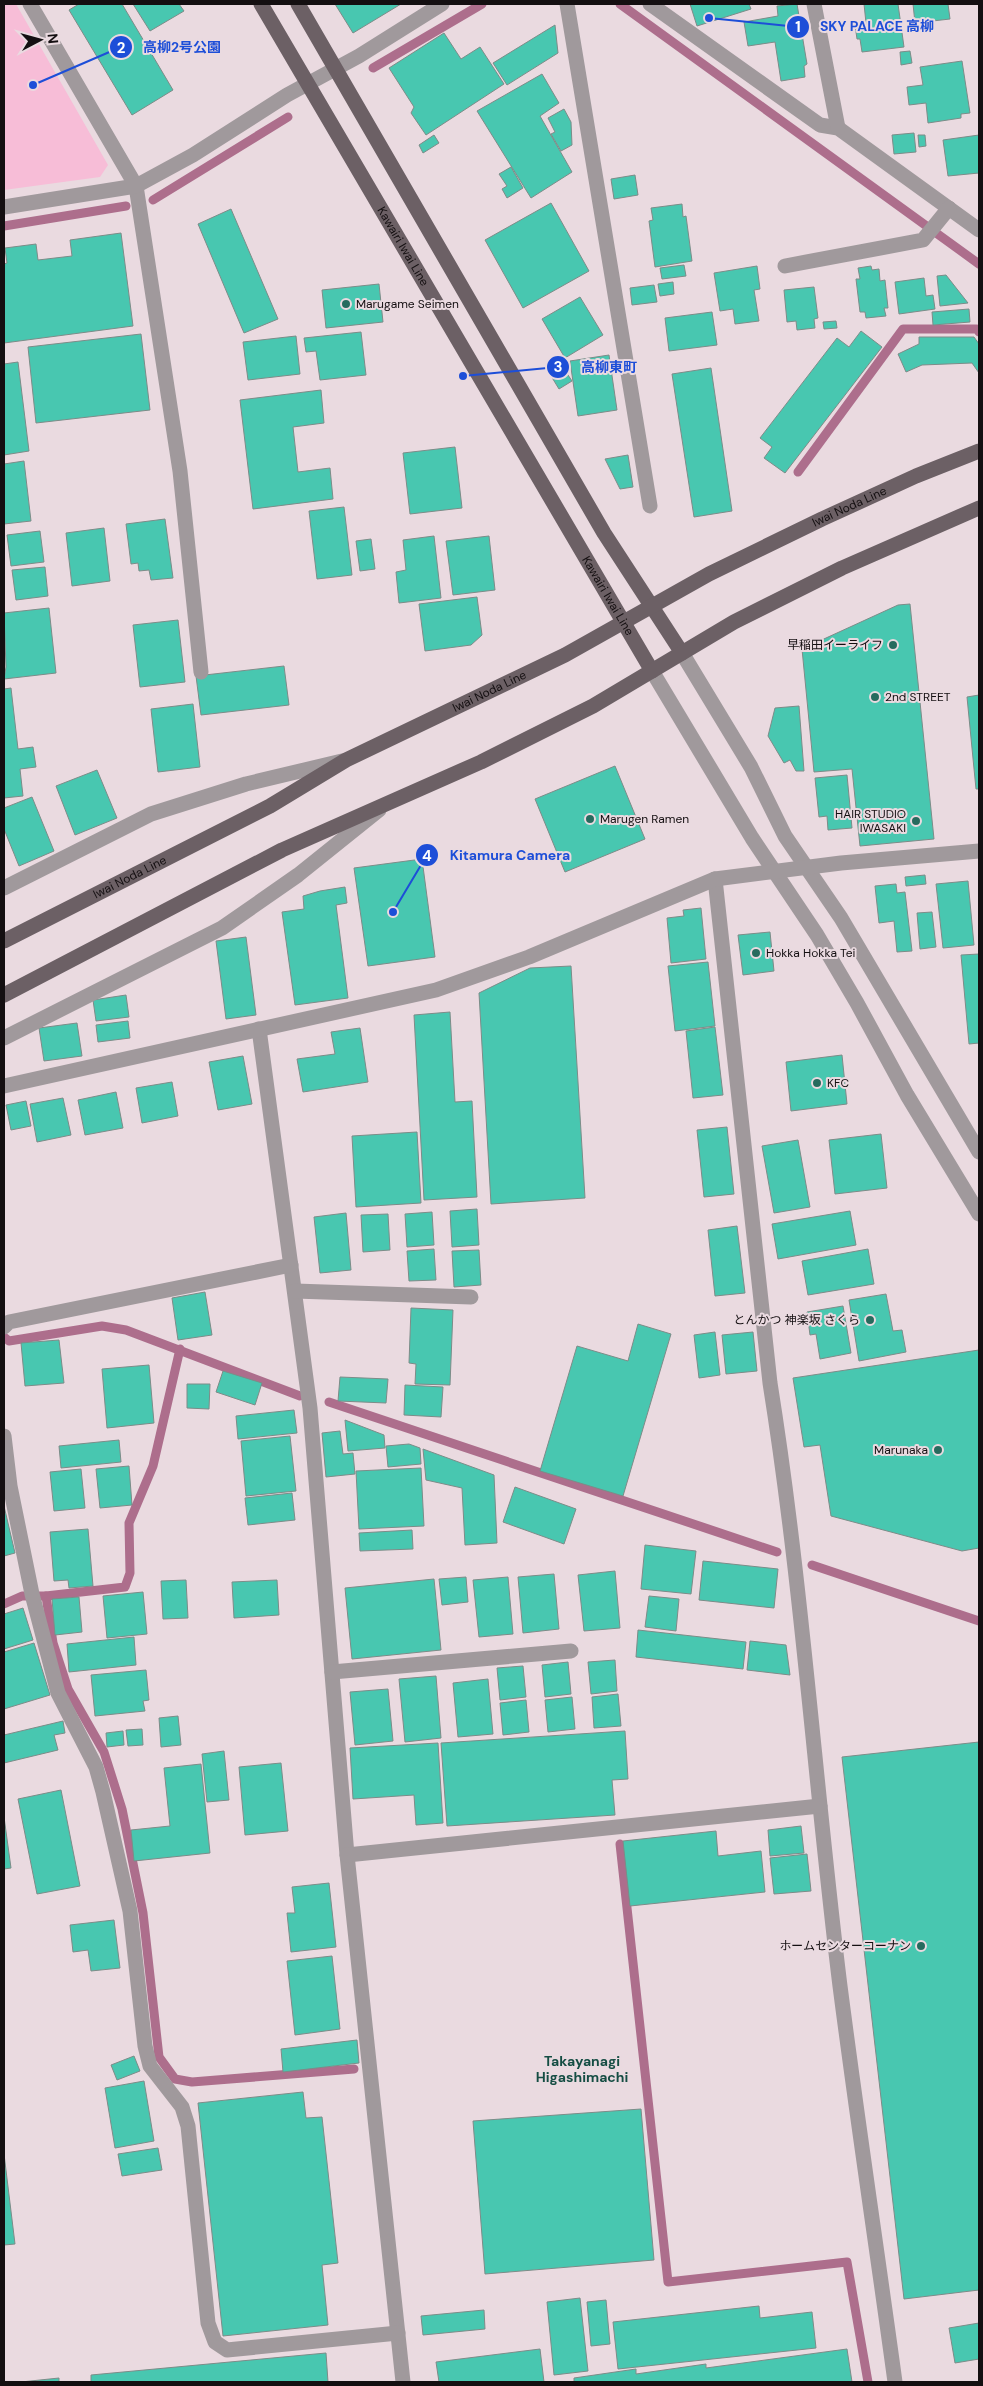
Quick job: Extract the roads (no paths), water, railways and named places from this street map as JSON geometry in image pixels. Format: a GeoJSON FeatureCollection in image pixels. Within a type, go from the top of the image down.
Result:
{"type":"FeatureCollection","features":[{"type":"Feature","properties":{"kind":"main road","name":"Kawairi Iwai Line"},"geometry":{"type":"LineString","coordinates":[[261,4],[652,671]]}},
{"type":"Feature","properties":{"kind":"main road"},"geometry":{"type":"LineString","coordinates":[[298,4],[604,534],[682,654]]}},
{"type":"Feature","properties":{"kind":"main road","name":"Iwai Noda Line"},"geometry":{"type":"LineString","coordinates":[[4,941],[270,806],[346,760],[565,655],[709,574],[916,476],[979,451]]}},
{"type":"Feature","properties":{"kind":"main road"},"geometry":{"type":"LineString","coordinates":[[4,995],[282,850],[481,762],[593,706],[734,622],[842,568],[979,508]]}},
{"type":"Feature","properties":{"kind":"street"},"geometry":{"type":"LineString","coordinates":[[30,4],[136,186],[180,471],[201,672]]}},
{"type":"Feature","properties":{"kind":"street"},"geometry":{"type":"LineString","coordinates":[[4,207],[136,186],[193,155],[442,4]]}},
{"type":"Feature","properties":{"kind":"street"},"geometry":{"type":"LineString","coordinates":[[567,4],[650,506]]}},
{"type":"Feature","properties":{"kind":"street"},"geometry":{"type":"LineString","coordinates":[[650,4],[820,125],[838,128],[979,230]]}},
{"type":"Feature","properties":{"kind":"street"},"geometry":{"type":"LineString","coordinates":[[814,4],[838,128]]}},
{"type":"Feature","properties":{"kind":"street"},"geometry":{"type":"LineString","coordinates":[[785,266],[923,240],[949,208]]}},
{"type":"Feature","properties":{"kind":"street"},"geometry":{"type":"LineString","coordinates":[[682,654],[746,758],[785,836],[841,918],[979,1152]]}},
{"type":"Feature","properties":{"kind":"street"},"geometry":{"type":"LineString","coordinates":[[652,671],[775,872],[817,935],[857,1003],[907,1095],[979,1214]]}},
{"type":"Feature","properties":{"kind":"street"},"geometry":{"type":"LineString","coordinates":[[4,888],[152,814],[246,784],[346,760]]}},
{"type":"Feature","properties":{"kind":"street"},"geometry":{"type":"LineString","coordinates":[[4,1038],[222,928],[298,875],[384,806]]}},
{"type":"Feature","properties":{"kind":"street"},"geometry":{"type":"LineString","coordinates":[[4,1086],[415,996],[458,983],[529,957],[716,879],[979,851]]}},
{"type":"Feature","properties":{"kind":"street"},"geometry":{"type":"LineString","coordinates":[[716,879],[770,1383],[779,1440],[840,1986],[895,2382]]}},
{"type":"Feature","properties":{"kind":"street"},"geometry":{"type":"LineString","coordinates":[[259,1029],[310,1408],[347,1855],[403,2382]]}},
{"type":"Feature","properties":{"kind":"street"},"geometry":{"type":"LineString","coordinates":[[4,1327],[9,1322],[291,1265]]}},
{"type":"Feature","properties":{"kind":"street"},"geometry":{"type":"LineString","coordinates":[[294,1292],[471,1297]]}},
{"type":"Feature","properties":{"kind":"street"},"geometry":{"type":"LineString","coordinates":[[4,1436],[7,1487],[58,1694],[96,1767],[103,1792],[130,1911],[145,2046],[150,2066],[182,2108],[188,2126],[208,2323],[214,2342],[227,2350],[398,2333]]}},
{"type":"Feature","properties":{"kind":"street"},"geometry":{"type":"LineString","coordinates":[[332,1672],[570,1652]]}},
{"type":"Feature","properties":{"kind":"street"},"geometry":{"type":"LineString","coordinates":[[347,1855],[820,1806]]}},
{"type":"Feature","properties":{"kind":"waterway"},"geometry":{"type":"LineString","coordinates":[[373,68],[482,4]]}},
{"type":"Feature","properties":{"kind":"waterway"},"geometry":{"type":"LineString","coordinates":[[620,4],[979,264]]}},
{"type":"Feature","properties":{"kind":"waterway"},"geometry":{"type":"LineString","coordinates":[[153,200],[288,117]]}},
{"type":"Feature","properties":{"kind":"waterway"},"geometry":{"type":"LineString","coordinates":[[4,226],[126,206]]}},
{"type":"Feature","properties":{"kind":"waterway"},"geometry":{"type":"LineString","coordinates":[[798,472],[903,329],[977,329],[979,332]]}},
{"type":"Feature","properties":{"kind":"waterway"},"geometry":{"type":"LineString","coordinates":[[4,1337],[9,1341],[102,1326],[126,1330],[300,1396]]}},
{"type":"Feature","properties":{"kind":"waterway"},"geometry":{"type":"LineString","coordinates":[[4,1604],[22,1596],[46,1596],[125,1587],[130,1573],[129,1523],[153,1466],[180,1349]]}},
{"type":"Feature","properties":{"kind":"waterway"},"geometry":{"type":"LineString","coordinates":[[329,1402],[777,1552]]}},
{"type":"Feature","properties":{"kind":"waterway"},"geometry":{"type":"LineString","coordinates":[[812,1565],[979,1621]]}},
{"type":"Feature","properties":{"kind":"waterway"},"geometry":{"type":"LineString","coordinates":[[46,1596],[53,1643],[68,1689],[104,1752],[122,1809],[143,1913],[159,2057],[175,2079],[192,2082],[354,2069]]}},
{"type":"Feature","properties":{"kind":"waterway"},"geometry":{"type":"LineString","coordinates":[[620,1844],[668,2282],[847,2262],[868,2382]]}},
{"type":"Feature","properties":{"kind":"place","name":"SKY PALACE 高柳"},"geometry":{"type":"Point","coordinates":[709,18]}},
{"type":"Feature","properties":{"kind":"place","name":"高柳2号公園"},"geometry":{"type":"Point","coordinates":[33,85]}},
{"type":"Feature","properties":{"kind":"place","name":"Marugame Seimen"},"geometry":{"type":"Point","coordinates":[346,304]}},
{"type":"Feature","properties":{"kind":"place","name":"高柳東町"},"geometry":{"type":"Point","coordinates":[463,376]}},
{"type":"Feature","properties":{"kind":"place","name":"早稲田イーライフ"},"geometry":{"type":"Point","coordinates":[893,645]}},
{"type":"Feature","properties":{"kind":"place","name":"2nd STREET"},"geometry":{"type":"Point","coordinates":[875,697]}},
{"type":"Feature","properties":{"kind":"place","name":"Marugen Ramen"},"geometry":{"type":"Point","coordinates":[590,819]}},
{"type":"Feature","properties":{"kind":"place","name":"HAIR STUDIO IWASAKI"},"geometry":{"type":"Point","coordinates":[916,821]}},
{"type":"Feature","properties":{"kind":"place","name":"Kitamura Camera"},"geometry":{"type":"Point","coordinates":[393,912]}},
{"type":"Feature","properties":{"kind":"place","name":"Hokka Hokka Tei"},"geometry":{"type":"Point","coordinates":[756,953]}},
{"type":"Feature","properties":{"kind":"place","name":"KFC"},"geometry":{"type":"Point","coordinates":[817,1083]}},
{"type":"Feature","properties":{"kind":"place","name":"とんかつ 神楽坂 さくら"},"geometry":{"type":"Point","coordinates":[870,1320]}},
{"type":"Feature","properties":{"kind":"place","name":"Marunaka"},"geometry":{"type":"Point","coordinates":[938,1450]}},
{"type":"Feature","properties":{"kind":"place","name":"ホームセンターコーナン"},"geometry":{"type":"Point","coordinates":[921,1946]}},
{"type":"Feature","properties":{"kind":"district","name":"Takayanagi Higashimachi"},"geometry":{"type":"Point","coordinates":[582,2070]}}]}
